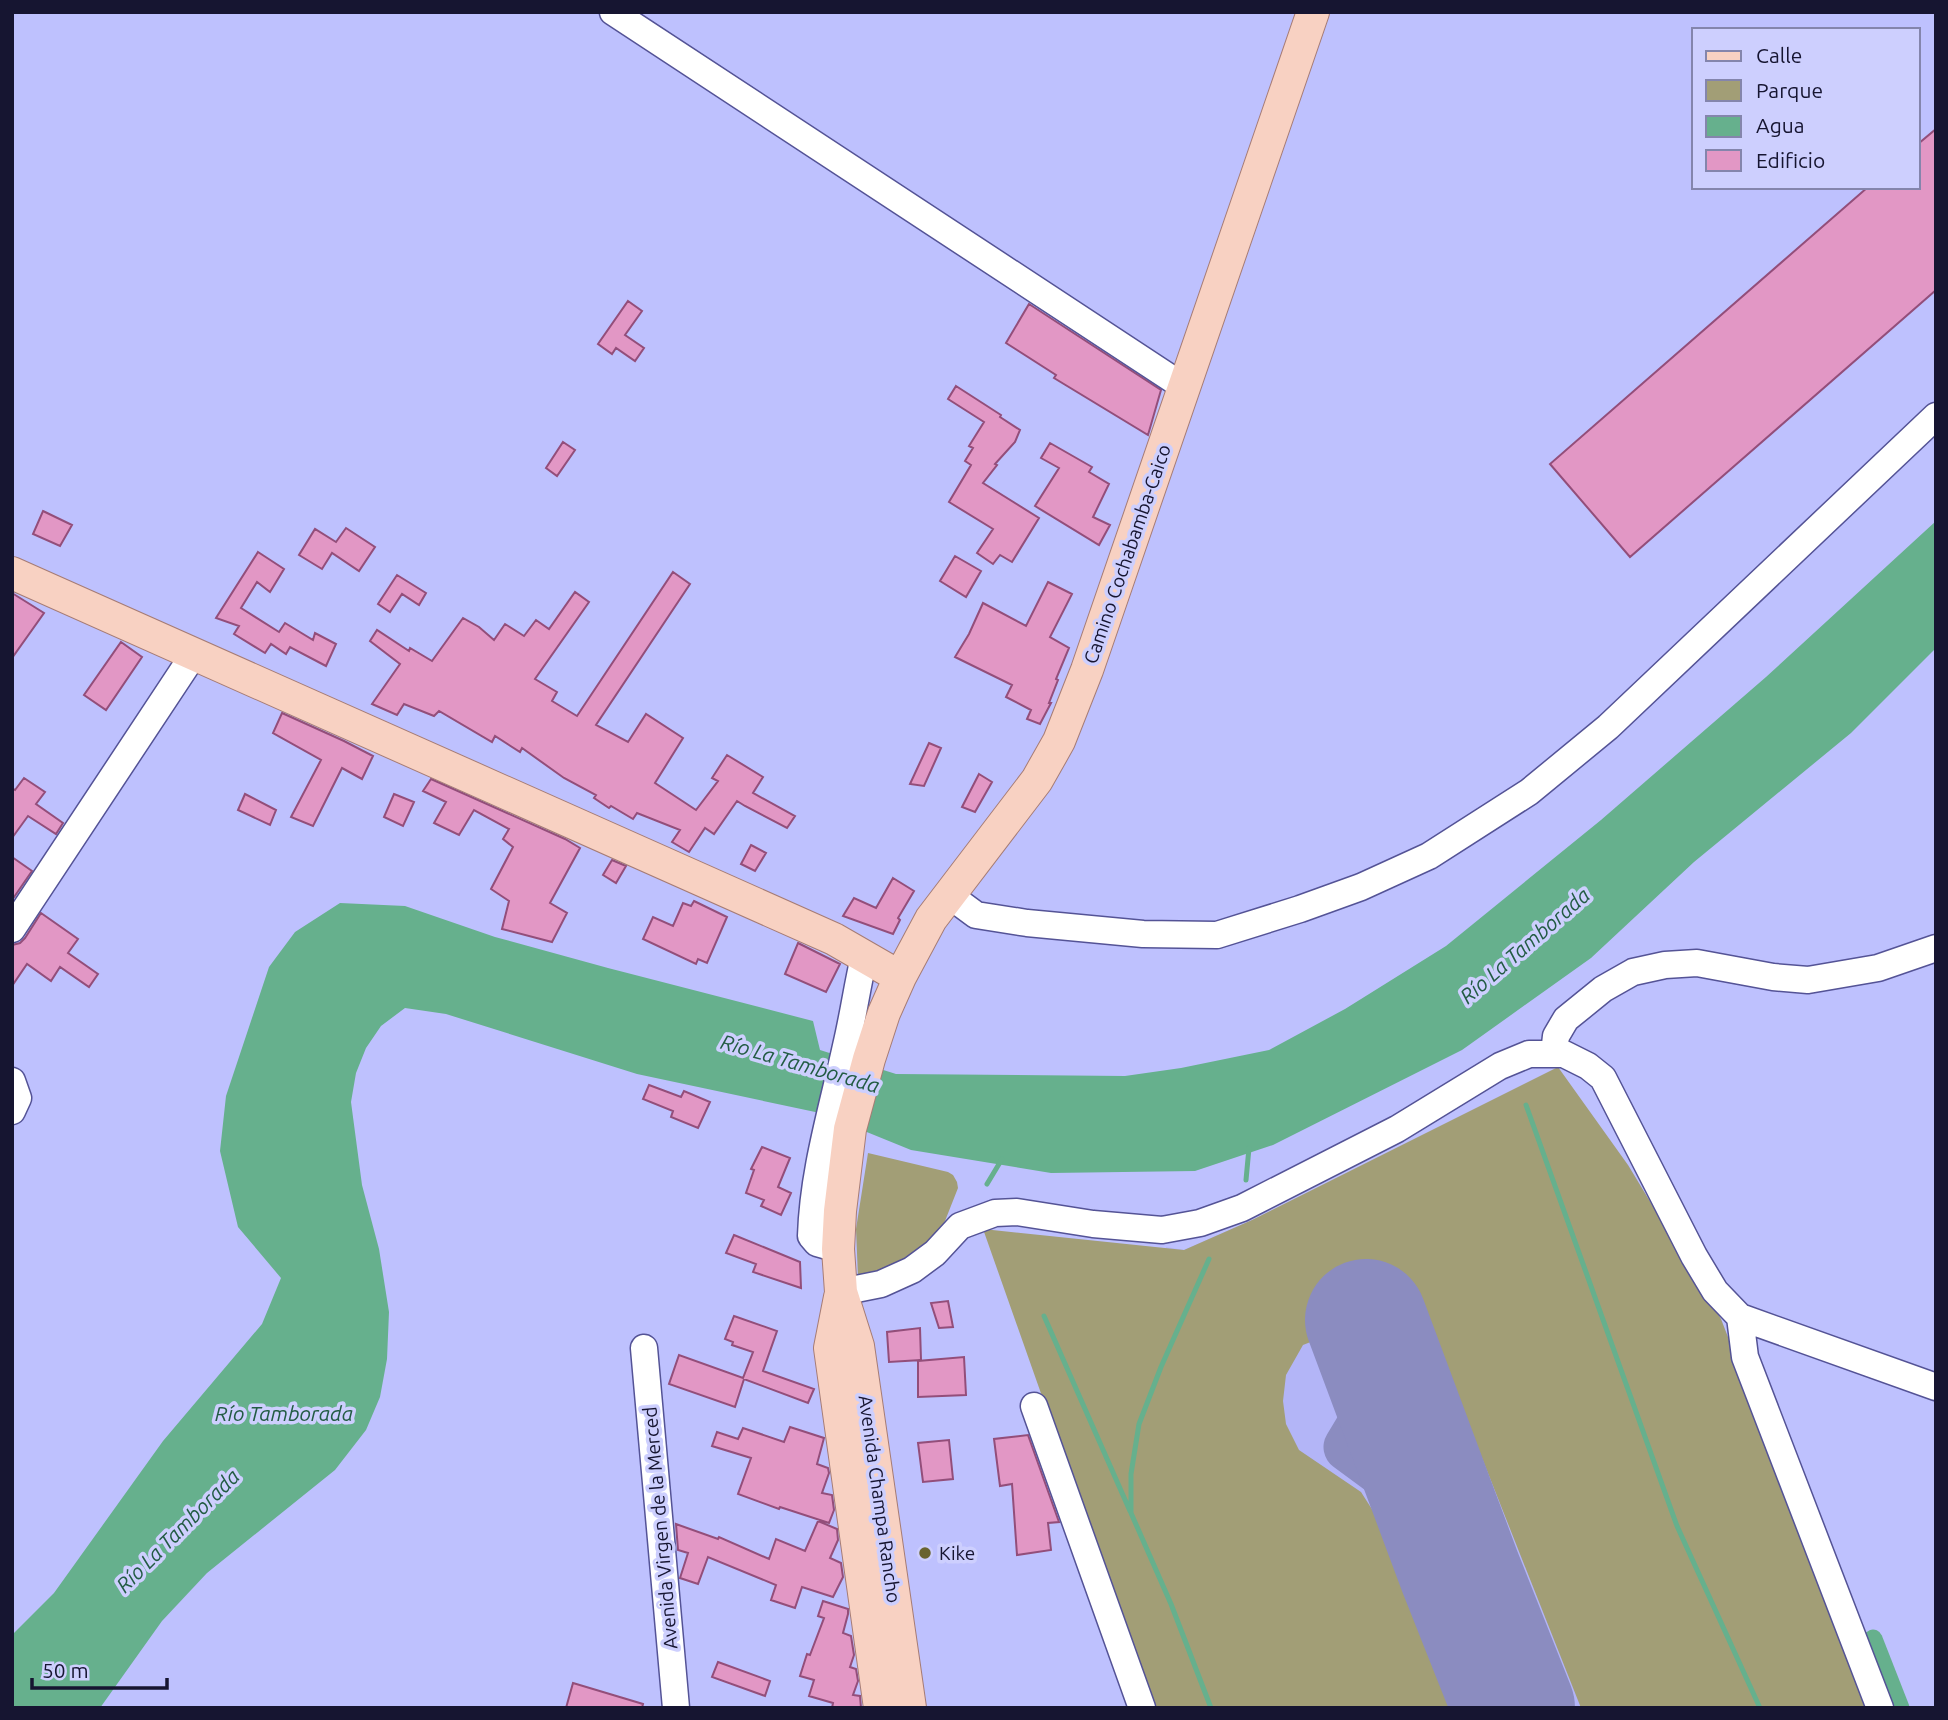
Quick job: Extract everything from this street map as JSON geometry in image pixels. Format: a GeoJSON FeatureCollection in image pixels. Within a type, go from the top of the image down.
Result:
{"type":"FeatureCollection","features":[{"type":"Feature","properties":{"kind":"main road","name":"Camino Cochabamba-Caico"},"geometry":{"type":"LineString","coordinates":[[837,1129],[858,1052],[884,1013],[931,919],[1037,780],[1059,741],[1087,670],[1313,12]]}},
{"type":"Feature","properties":{"kind":"main road"},"geometry":{"type":"LineString","coordinates":[[12,573],[834,939],[900,977]]}},
{"type":"Feature","properties":{"kind":"main road","name":"Avenida Champa Rancho"},"geometry":{"type":"LineString","coordinates":[[837,1129],[843,1177],[838,1249],[841,1292],[858,1346],[879,1599],[880,1708]]}},
{"type":"Feature","properties":{"kind":"main road","name":"Avenida Champa Rancho"},"geometry":{"type":"LineString","coordinates":[[879,1599],[910,1708]]}},
{"type":"Feature","properties":{"kind":"street"},"geometry":{"type":"LineString","coordinates":[[613,12],[1184,387]]}},
{"type":"Feature","properties":{"kind":"street"},"geometry":{"type":"LineString","coordinates":[[949,895],[976,915],[1027,923],[1143,934],[1217,934],[1361,887],[1429,856],[1529,792],[1608,727],[1936,416]]}},
{"type":"Feature","properties":{"kind":"street"},"geometry":{"type":"LineString","coordinates":[[12,929],[194,654]]}},
{"type":"Feature","properties":{"kind":"street"},"geometry":{"type":"LineString","coordinates":[[1553,1054],[1556,1036],[1566,1019],[1603,989],[1633,972],[1665,965],[1696,963],[1773,977],[1808,979],[1878,968],[1936,948]]}},
{"type":"Feature","properties":{"kind":"street"},"geometry":{"type":"LineString","coordinates":[[858,1052],[864,957]]}},
{"type":"Feature","properties":{"kind":"street"},"geometry":{"type":"LineString","coordinates":[[841,1292],[881,1284],[912,1270],[935,1252],[960,1226],[995,1213],[1017,1212],[1093,1224],[1162,1230],[1200,1223],[1242,1208],[1397,1129],[1500,1066],[1528,1054],[1564,1054],[1588,1066],[1603,1079],[1694,1256],[1715,1291],[1740,1317],[1936,1387]]}},
{"type":"Feature","properties":{"kind":"street"},"geometry":{"type":"LineString","coordinates":[[12,1081],[18,1098],[12,1111]]}},
{"type":"Feature","properties":{"kind":"street"},"geometry":{"type":"LineString","coordinates":[[1740,1317],[1745,1357],[1880,1708]]}},
{"type":"Feature","properties":{"kind":"street","name":"Avenida Virgen de la Merced"},"geometry":{"type":"LineString","coordinates":[[644,1348],[676,1708]]}},
{"type":"Feature","properties":{"kind":"street"},"geometry":{"type":"LineString","coordinates":[[1034,1406],[1142,1708]]}},
{"type":"Feature","properties":{"kind":"shaded area"},"geometry":{"type":"Polygon","coordinates":[[[1628,1165],[1721,1319],[1871,1708],[1171,1708],[1166,1247],[1184,1250],[1252,1220],[1628,1165]]]}},
{"type":"Feature","properties":{"kind":"green space"},"geometry":{"type":"Polygon","coordinates":[[[1558,1067],[1628,1165],[1721,1319],[1871,1708],[1581,1708],[1419,1299],[1303,1345],[1286,1375],[1283,1401],[1286,1424],[1299,1450],[1361,1492],[1375,1514],[1452,1708],[1152,1708],[983,1229],[1184,1250],[1252,1220],[1558,1067]]]}},
{"type":"Feature","properties":{"kind":"green space"},"geometry":{"type":"Polygon","coordinates":[[[868,1153],[948,1172],[953,1175],[958,1188],[945,1221],[928,1248],[883,1276],[858,1277],[856,1229],[868,1153]]]}},
{"type":"Feature","properties":{"kind":"water","name":"Río Tamborada"},"geometry":{"type":"Polygon","coordinates":[[[1936,521],[1936,648],[1851,733],[1694,862],[1591,958],[1462,1050],[1273,1145],[1195,1171],[1051,1173],[911,1150],[820,1113],[637,1074],[446,1014],[405,1008],[381,1026],[366,1048],[356,1073],[351,1102],[362,1185],[379,1249],[389,1312],[387,1359],[380,1397],[366,1430],[335,1470],[207,1573],[162,1621],[100,1708],[12,1708],[12,1635],[54,1593],[163,1441],[262,1324],[281,1278],[238,1227],[220,1151],[226,1096],[269,967],[295,932],[340,903],[405,906],[495,937],[813,1021],[820,1050],[896,1074],[1125,1076],[1269,1050],[1345,1009],[1446,946],[1601,820],[1766,677],[1936,521]]]}},
{"type":"Feature","properties":{"kind":"building"},"geometry":{"type":"Polygon","coordinates":[[[1936,129],[1936,290],[1630,557],[1550,464],[1866,189],[1920,189],[1920,142],[1936,129]]]}},
{"type":"Feature","properties":{"kind":"building"},"geometry":{"type":"Polygon","coordinates":[[[628,301],[642,311],[625,335],[644,348],[635,361],[616,348],[612,354],[598,344],[628,301]]]}},
{"type":"Feature","properties":{"kind":"building"},"geometry":{"type":"Polygon","coordinates":[[[1029,304],[1161,390],[1148,435],[1054,378],[1056,375],[1006,343],[1029,304]]]}},
{"type":"Feature","properties":{"kind":"building"},"geometry":{"type":"Polygon","coordinates":[[[956,386],[1020,430],[1015,442],[995,464],[997,465],[983,483],[1039,518],[1012,562],[1000,555],[993,564],[977,553],[993,529],[949,502],[971,465],[965,461],[973,448],[969,446],[984,422],[948,399],[956,386]]]}},
{"type":"Feature","properties":{"kind":"building"},"geometry":{"type":"Polygon","coordinates":[[[563,442],[575,450],[557,476],[546,468],[563,442]]]}},
{"type":"Feature","properties":{"kind":"building"},"geometry":{"type":"Polygon","coordinates":[[[1050,443],[1092,467],[1089,472],[1109,484],[1093,517],[1110,525],[1099,545],[1035,506],[1059,468],[1041,458],[1050,443]]]}},
{"type":"Feature","properties":{"kind":"building"},"geometry":{"type":"Polygon","coordinates":[[[43,511],[72,525],[60,546],[33,534],[43,511]]]}},
{"type":"Feature","properties":{"kind":"building"},"geometry":{"type":"Polygon","coordinates":[[[346,528],[375,547],[359,571],[332,553],[322,569],[299,555],[315,529],[336,542],[346,528]]]}},
{"type":"Feature","properties":{"kind":"building"},"geometry":{"type":"Polygon","coordinates":[[[258,552],[284,569],[270,592],[257,582],[241,608],[279,632],[285,623],[313,640],[315,633],[336,644],[326,666],[290,647],[286,654],[271,644],[265,653],[234,634],[239,626],[216,618],[258,552]]]}},
{"type":"Feature","properties":{"kind":"building"},"geometry":{"type":"Polygon","coordinates":[[[955,556],[981,571],[966,597],[940,581],[955,556]]]}},
{"type":"Feature","properties":{"kind":"building"},"geometry":{"type":"Polygon","coordinates":[[[673,572],[690,584],[596,725],[628,742],[646,714],[683,738],[655,783],[696,810],[718,781],[712,778],[727,755],[763,777],[753,793],[795,816],[787,828],[737,801],[714,834],[705,828],[689,852],[672,842],[680,830],[637,813],[633,819],[611,806],[609,808],[594,798],[596,795],[564,778],[522,748],[520,752],[495,736],[492,742],[439,711],[434,716],[404,704],[397,715],[372,704],[400,664],[370,641],[377,630],[409,651],[410,648],[432,661],[463,618],[494,640],[505,624],[524,636],[536,620],[549,629],[575,592],[589,602],[535,679],[557,692],[552,701],[577,716],[673,572]]]}},
{"type":"Feature","properties":{"kind":"building"},"geometry":{"type":"Polygon","coordinates":[[[397,575],[426,593],[419,605],[402,594],[390,612],[378,604],[397,575]]]}},
{"type":"Feature","properties":{"kind":"building"},"geometry":{"type":"Polygon","coordinates":[[[1048,582],[1072,594],[1050,637],[1069,648],[1056,679],[1058,680],[1051,703],[1040,724],[1027,719],[1031,710],[1006,697],[1012,685],[955,657],[983,603],[1026,626],[1048,582]]]}},
{"type":"Feature","properties":{"kind":"building"},"geometry":{"type":"Polygon","coordinates":[[[12,593],[44,613],[12,658],[12,593]]]}},
{"type":"Feature","properties":{"kind":"building"},"geometry":{"type":"Polygon","coordinates":[[[121,642],[142,657],[106,710],[84,695],[121,642]]]}},
{"type":"Feature","properties":{"kind":"building"},"geometry":{"type":"Polygon","coordinates":[[[282,713],[373,756],[362,779],[342,768],[313,826],[291,817],[321,760],[273,733],[282,713]]]}},
{"type":"Feature","properties":{"kind":"building"},"geometry":{"type":"Polygon","coordinates":[[[929,743],[941,748],[924,786],[910,784],[929,743]]]}},
{"type":"Feature","properties":{"kind":"building"},"geometry":{"type":"Polygon","coordinates":[[[979,774],[992,782],[975,812],[962,807],[979,774]]]}},
{"type":"Feature","properties":{"kind":"building"},"geometry":{"type":"Polygon","coordinates":[[[24,778],[45,792],[36,804],[63,823],[56,834],[28,816],[12,838],[12,788],[15,790],[24,778]]]}},
{"type":"Feature","properties":{"kind":"building"},"geometry":{"type":"Polygon","coordinates":[[[431,779],[580,848],[550,903],[567,913],[552,942],[502,929],[509,901],[491,889],[513,847],[503,839],[509,829],[474,810],[459,835],[434,823],[446,802],[423,791],[431,779]]]}},
{"type":"Feature","properties":{"kind":"building"},"geometry":{"type":"Polygon","coordinates":[[[245,794],[276,810],[270,825],[238,810],[245,794]]]}},
{"type":"Feature","properties":{"kind":"building"},"geometry":{"type":"Polygon","coordinates":[[[394,794],[414,802],[403,826],[384,817],[394,794]]]}},
{"type":"Feature","properties":{"kind":"building"},"geometry":{"type":"Polygon","coordinates":[[[751,845],[766,853],[755,871],[741,864],[751,845]]]}},
{"type":"Feature","properties":{"kind":"building"},"geometry":{"type":"Polygon","coordinates":[[[12,857],[32,871],[12,900],[12,857]]]}},
{"type":"Feature","properties":{"kind":"building"},"geometry":{"type":"Polygon","coordinates":[[[612,860],[626,866],[616,883],[603,875],[612,860]]]}},
{"type":"Feature","properties":{"kind":"building"},"geometry":{"type":"Polygon","coordinates":[[[893,878],[914,891],[898,918],[900,920],[893,934],[843,916],[854,898],[876,908],[893,878]]]}},
{"type":"Feature","properties":{"kind":"building"},"geometry":{"type":"Polygon","coordinates":[[[694,901],[727,917],[707,963],[698,959],[696,964],[643,939],[653,917],[673,926],[683,903],[691,906],[694,901]]]}},
{"type":"Feature","properties":{"kind":"building"},"geometry":{"type":"Polygon","coordinates":[[[41,913],[78,939],[68,953],[98,974],[89,987],[60,967],[51,981],[27,964],[12,986],[12,945],[25,938],[41,913]]]}},
{"type":"Feature","properties":{"kind":"building"},"geometry":{"type":"Polygon","coordinates":[[[798,943],[840,964],[826,992],[785,974],[798,943]]]}},
{"type":"Feature","properties":{"kind":"building"},"geometry":{"type":"Polygon","coordinates":[[[649,1085],[681,1097],[684,1091],[710,1102],[698,1128],[671,1117],[673,1111],[643,1099],[649,1085]]]}},
{"type":"Feature","properties":{"kind":"building"},"geometry":{"type":"Polygon","coordinates":[[[762,1147],[790,1158],[778,1187],[791,1193],[781,1215],[761,1206],[764,1200],[746,1193],[754,1170],[751,1169],[762,1147]]]}},
{"type":"Feature","properties":{"kind":"building"},"geometry":{"type":"Polygon","coordinates":[[[734,1235],[800,1262],[801,1288],[753,1272],[756,1264],[726,1253],[734,1235]]]}},
{"type":"Feature","properties":{"kind":"building"},"geometry":{"type":"Polygon","coordinates":[[[948,1301],[953,1327],[939,1328],[931,1303],[948,1301]]]}},
{"type":"Feature","properties":{"kind":"building"},"geometry":{"type":"Polygon","coordinates":[[[734,1316],[777,1331],[763,1371],[814,1389],[808,1403],[744,1379],[735,1407],[669,1384],[679,1355],[743,1378],[753,1352],[732,1345],[733,1342],[725,1339],[734,1316]]]}},
{"type":"Feature","properties":{"kind":"building"},"geometry":{"type":"Polygon","coordinates":[[[920,1328],[921,1360],[889,1362],[887,1332],[920,1328]]]}},
{"type":"Feature","properties":{"kind":"building"},"geometry":{"type":"Polygon","coordinates":[[[964,1357],[966,1395],[918,1397],[918,1361],[964,1357]]]}},
{"type":"Feature","properties":{"kind":"building"},"geometry":{"type":"Polygon","coordinates":[[[790,1427],[824,1438],[817,1464],[828,1468],[829,1473],[822,1493],[832,1495],[834,1510],[829,1523],[738,1494],[751,1458],[712,1446],[717,1432],[738,1439],[743,1428],[784,1442],[790,1427]]]}},
{"type":"Feature","properties":{"kind":"building"},"geometry":{"type":"Polygon","coordinates":[[[1028,1435],[1059,1522],[1048,1523],[1051,1550],[1017,1555],[1012,1484],[1000,1486],[994,1439],[1028,1435]]]}},
{"type":"Feature","properties":{"kind":"building"},"geometry":{"type":"Polygon","coordinates":[[[949,1440],[953,1479],[923,1482],[918,1443],[949,1440]]]}},
{"type":"Feature","properties":{"kind":"building"},"geometry":{"type":"Polygon","coordinates":[[[818,1521],[837,1529],[838,1540],[830,1558],[841,1563],[843,1577],[833,1597],[802,1587],[795,1608],[771,1600],[776,1585],[708,1557],[698,1584],[680,1578],[688,1553],[678,1550],[676,1524],[718,1539],[719,1537],[769,1559],[776,1539],[805,1551],[818,1521]]]}},
{"type":"Feature","properties":{"kind":"building"},"geometry":{"type":"Polygon","coordinates":[[[823,1601],[848,1609],[843,1633],[851,1636],[854,1655],[850,1667],[856,1669],[858,1681],[853,1695],[860,1696],[861,1708],[832,1708],[833,1703],[809,1696],[814,1680],[800,1676],[824,1618],[818,1616],[823,1601]]]}},
{"type":"Feature","properties":{"kind":"building"},"geometry":{"type":"Polygon","coordinates":[[[718,1662],[770,1681],[765,1696],[712,1677],[718,1662]]]}},
{"type":"Feature","properties":{"kind":"building"},"geometry":{"type":"Polygon","coordinates":[[[573,1683],[643,1704],[642,1708],[566,1708],[573,1683]]]}},
{"type":"Feature","properties":{"kind":"waterway"},"geometry":{"type":"LineString","coordinates":[[1526,1105],[1677,1526],[1760,1708]]}},
{"type":"Feature","properties":{"kind":"waterway"},"geometry":{"type":"LineString","coordinates":[[1246,1180],[1249,1148]]}},
{"type":"Feature","properties":{"kind":"waterway"},"geometry":{"type":"LineString","coordinates":[[987,1184],[1002,1159]]}},
{"type":"Feature","properties":{"kind":"waterway"},"geometry":{"type":"LineString","coordinates":[[1209,1259],[1139,1424],[1131,1474],[1131,1513],[1171,1604],[1211,1708]]}},
{"type":"Feature","properties":{"kind":"waterway"},"geometry":{"type":"LineString","coordinates":[[1044,1316],[1130,1511]]}},
{"type":"Feature","properties":{"kind":"waterway"},"geometry":{"type":"LineString","coordinates":[[1873,1639],[1900,1708]]}},
{"type":"Feature","properties":{"kind":"taxiway"},"geometry":{"type":"LineString","coordinates":[[1363,1422],[1348,1447],[1428,1506],[1448,1541]]}},
{"type":"Feature","properties":{"kind":"runway"},"geometry":{"type":"LineString","coordinates":[[1366,1320],[1514,1708]]}},
{"type":"Feature","properties":{"kind":"place","name":"Kike"},"geometry":{"type":"Point","coordinates":[925,1553]}},
{"type":"Feature","properties":{"kind":"water label","name":"Río La Tamborada"},"geometry":{"type":"Point","coordinates":[1525,946]}},
{"type":"Feature","properties":{"kind":"water label","name":"Río La Tamborada"},"geometry":{"type":"Point","coordinates":[800,1064]}},
{"type":"Feature","properties":{"kind":"water label","name":"Río La Tamborada"},"geometry":{"type":"Point","coordinates":[178,1531]}}]}
